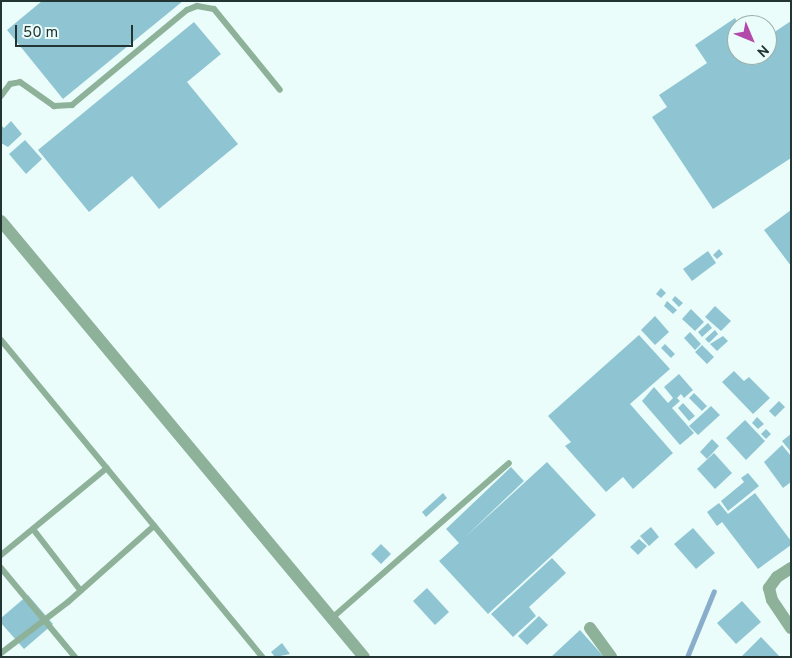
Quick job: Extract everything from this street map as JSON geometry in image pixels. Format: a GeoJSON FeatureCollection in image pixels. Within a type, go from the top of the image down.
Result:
{"type":"FeatureCollection","features":[{"type":"Feature","properties":{"kind":"street"},"geometry":{"type":"LineString","coordinates":[[1,221],[364,657]]}},
{"type":"Feature","properties":{"kind":"street"},"geometry":{"type":"LineString","coordinates":[[791,568],[777,577],[769,588],[772,600],[791,628]]}},
{"type":"Feature","properties":{"kind":"street"},"geometry":{"type":"LineString","coordinates":[[590,628],[611,657]]}},
{"type":"Feature","properties":{"kind":"lane"},"geometry":{"type":"LineString","coordinates":[[1,96],[10,84],[20,82],[54,106],[72,105],[187,10],[197,6],[214,9],[280,90]]}},
{"type":"Feature","properties":{"kind":"lane"},"geometry":{"type":"LineString","coordinates":[[1,340],[262,657]]}},
{"type":"Feature","properties":{"kind":"lane"},"geometry":{"type":"LineString","coordinates":[[332,618],[509,463]]}},
{"type":"Feature","properties":{"kind":"lane"},"geometry":{"type":"LineString","coordinates":[[1,555],[107,468]]}},
{"type":"Feature","properties":{"kind":"lane"},"geometry":{"type":"LineString","coordinates":[[1,653],[81,591],[154,526]]}},
{"type":"Feature","properties":{"kind":"lane"},"geometry":{"type":"LineString","coordinates":[[33,529],[81,591]]}},
{"type":"Feature","properties":{"kind":"lane"},"geometry":{"type":"LineString","coordinates":[[1,568],[74,657]]}},
{"type":"Feature","properties":{"kind":"building"},"geometry":{"type":"Polygon","coordinates":[[[42,1],[183,1],[63,99],[7,30],[42,1]]]}},
{"type":"Feature","properties":{"kind":"building"},"geometry":{"type":"Polygon","coordinates":[[[791,21],[791,158],[713,209],[652,117],[667,107],[659,95],[707,63],[695,45],[727,23],[727,65],[777,65],[777,30],[791,21]]]}},
{"type":"Feature","properties":{"kind":"building"},"geometry":{"type":"Polygon","coordinates":[[[194,22],[221,54],[187,82],[238,144],[159,209],[132,176],[89,212],[38,150],[194,22]]]}},
{"type":"Feature","properties":{"kind":"building"},"geometry":{"type":"Polygon","coordinates":[[[11,121],[22,134],[8,147],[1,143],[1,125],[4,128],[11,121]]]}},
{"type":"Feature","properties":{"kind":"building"},"geometry":{"type":"Polygon","coordinates":[[[25,140],[42,159],[26,174],[9,154],[25,140]]]}},
{"type":"Feature","properties":{"kind":"building"},"geometry":{"type":"Polygon","coordinates":[[[791,210],[791,266],[764,230],[791,210]]]}},
{"type":"Feature","properties":{"kind":"building"},"geometry":{"type":"Polygon","coordinates":[[[719,249],[723,254],[717,259],[713,255],[719,249]]]}},
{"type":"Feature","properties":{"kind":"building"},"geometry":{"type":"Polygon","coordinates":[[[708,251],[716,263],[692,281],[683,269],[708,251]]]}},
{"type":"Feature","properties":{"kind":"building"},"geometry":{"type":"Polygon","coordinates":[[[661,288],[666,293],[661,298],[656,294],[661,288]]]}},
{"type":"Feature","properties":{"kind":"building"},"geometry":{"type":"Polygon","coordinates":[[[675,296],[683,303],[679,307],[672,300],[675,296]]]}},
{"type":"Feature","properties":{"kind":"building"},"geometry":{"type":"Polygon","coordinates":[[[667,301],[677,310],[673,314],[664,306],[667,301]]]}},
{"type":"Feature","properties":{"kind":"building"},"geometry":{"type":"Polygon","coordinates":[[[715,306],[731,321],[721,331],[705,317],[715,306]]]}},
{"type":"Feature","properties":{"kind":"building"},"geometry":{"type":"Polygon","coordinates":[[[691,309],[704,322],[695,331],[682,319],[691,309]]]}},
{"type":"Feature","properties":{"kind":"building"},"geometry":{"type":"Polygon","coordinates":[[[655,316],[669,332],[655,345],[641,330],[655,316]]]}},
{"type":"Feature","properties":{"kind":"building"},"geometry":{"type":"Polygon","coordinates":[[[708,323],[712,328],[702,337],[698,332],[708,323]]]}},
{"type":"Feature","properties":{"kind":"building"},"geometry":{"type":"Polygon","coordinates":[[[715,330],[718,334],[709,343],[705,339],[715,330]]]}},
{"type":"Feature","properties":{"kind":"building"},"geometry":{"type":"Polygon","coordinates":[[[690,332],[701,344],[695,350],[684,338],[690,332]]]}},
{"type":"Feature","properties":{"kind":"building"},"geometry":{"type":"Polygon","coordinates":[[[639,335],[670,369],[630,404],[673,453],[633,489],[623,477],[606,492],[565,446],[571,442],[548,416],[639,335]]]}},
{"type":"Feature","properties":{"kind":"building"},"geometry":{"type":"Polygon","coordinates":[[[723,336],[728,341],[717,351],[710,344],[723,336]]]}},
{"type":"Feature","properties":{"kind":"building"},"geometry":{"type":"Polygon","coordinates":[[[665,344],[675,354],[671,358],[661,348],[665,344]]]}},
{"type":"Feature","properties":{"kind":"building"},"geometry":{"type":"Polygon","coordinates":[[[702,345],[714,357],[707,364],[695,352],[702,345]]]}},
{"type":"Feature","properties":{"kind":"building"},"geometry":{"type":"Polygon","coordinates":[[[734,371],[744,381],[749,377],[770,398],[753,414],[722,382],[734,371]]]}},
{"type":"Feature","properties":{"kind":"building"},"geometry":{"type":"Polygon","coordinates":[[[679,374],[693,390],[684,398],[681,394],[677,398],[680,401],[672,408],[694,433],[680,445],[642,401],[654,387],[668,403],[673,398],[664,387],[679,374]]]}},
{"type":"Feature","properties":{"kind":"building"},"geometry":{"type":"Polygon","coordinates":[[[694,393],[707,406],[702,411],[689,398],[694,393]]]}},
{"type":"Feature","properties":{"kind":"building"},"geometry":{"type":"Polygon","coordinates":[[[779,401],[785,407],[775,417],[769,411],[779,401]]]}},
{"type":"Feature","properties":{"kind":"building"},"geometry":{"type":"Polygon","coordinates":[[[683,403],[695,416],[689,421],[678,408],[683,403]]]}},
{"type":"Feature","properties":{"kind":"building"},"geometry":{"type":"Polygon","coordinates":[[[711,406],[720,415],[698,435],[689,426],[711,406]]]}},
{"type":"Feature","properties":{"kind":"building"},"geometry":{"type":"Polygon","coordinates":[[[757,417],[764,424],[758,429],[752,423],[757,417]]]}},
{"type":"Feature","properties":{"kind":"building"},"geometry":{"type":"Polygon","coordinates":[[[745,420],[765,441],[746,460],[726,438],[745,420]]]}},
{"type":"Feature","properties":{"kind":"building"},"geometry":{"type":"Polygon","coordinates":[[[766,429],[771,434],[766,439],[761,434],[766,429]]]}},
{"type":"Feature","properties":{"kind":"building"},"geometry":{"type":"Polygon","coordinates":[[[791,434],[791,452],[782,441],[791,434]]]}},
{"type":"Feature","properties":{"kind":"building"},"geometry":{"type":"Polygon","coordinates":[[[712,439],[719,446],[707,459],[700,452],[712,439]]]}},
{"type":"Feature","properties":{"kind":"building"},"geometry":{"type":"Polygon","coordinates":[[[782,445],[791,456],[791,482],[783,488],[764,462],[782,445]]]}},
{"type":"Feature","properties":{"kind":"building"},"geometry":{"type":"Polygon","coordinates":[[[714,453],[732,473],[715,489],[697,469],[714,453]]]}},
{"type":"Feature","properties":{"kind":"building"},"geometry":{"type":"Polygon","coordinates":[[[547,462],[596,515],[488,614],[439,561],[459,543],[446,529],[511,467],[524,481],[464,538],[547,462]]]}},
{"type":"Feature","properties":{"kind":"building"},"geometry":{"type":"Polygon","coordinates":[[[748,473],[759,486],[728,511],[721,501],[744,482],[741,478],[748,473]]]}},
{"type":"Feature","properties":{"kind":"building"},"geometry":{"type":"Polygon","coordinates":[[[443,493],[447,498],[426,517],[422,512],[443,493]]]}},
{"type":"Feature","properties":{"kind":"building"},"geometry":{"type":"Polygon","coordinates":[[[755,493],[791,541],[791,545],[758,569],[722,522],[717,526],[707,512],[719,503],[728,514],[755,493]]]}},
{"type":"Feature","properties":{"kind":"building"},"geometry":{"type":"Polygon","coordinates":[[[651,527],[659,537],[649,546],[640,536],[651,527]]]}},
{"type":"Feature","properties":{"kind":"building"},"geometry":{"type":"Polygon","coordinates":[[[693,528],[715,553],[696,569],[674,544],[693,528]]]}},
{"type":"Feature","properties":{"kind":"building"},"geometry":{"type":"Polygon","coordinates":[[[639,539],[647,546],[638,555],[630,547],[639,539]]]}},
{"type":"Feature","properties":{"kind":"building"},"geometry":{"type":"Polygon","coordinates":[[[381,544],[391,554],[381,564],[371,554],[381,544]]]}},
{"type":"Feature","properties":{"kind":"building"},"geometry":{"type":"Polygon","coordinates":[[[552,558],[566,573],[529,607],[536,616],[513,637],[491,614],[552,558]]]}},
{"type":"Feature","properties":{"kind":"building"},"geometry":{"type":"Polygon","coordinates":[[[427,588],[449,612],[435,625],[413,601],[427,588]]]}},
{"type":"Feature","properties":{"kind":"building"},"geometry":{"type":"Polygon","coordinates":[[[28,595],[53,624],[24,649],[1,623],[1,618],[28,595]]]}},
{"type":"Feature","properties":{"kind":"building"},"geometry":{"type":"Polygon","coordinates":[[[742,601],[761,622],[736,644],[717,623],[742,601]]]}},
{"type":"Feature","properties":{"kind":"building"},"geometry":{"type":"Polygon","coordinates":[[[539,616],[548,625],[527,645],[518,636],[539,616]]]}},
{"type":"Feature","properties":{"kind":"building"},"geometry":{"type":"Polygon","coordinates":[[[580,630],[604,657],[551,657],[580,630]]]}},
{"type":"Feature","properties":{"kind":"building"},"geometry":{"type":"Polygon","coordinates":[[[761,637],[780,657],[741,657],[761,637]]]}},
{"type":"Feature","properties":{"kind":"building"},"geometry":{"type":"Polygon","coordinates":[[[282,643],[290,654],[275,657],[271,652],[282,643]]]}},
{"type":"Feature","properties":{"kind":"waterway"},"geometry":{"type":"LineString","coordinates":[[687,657],[714,591]]}}]}
